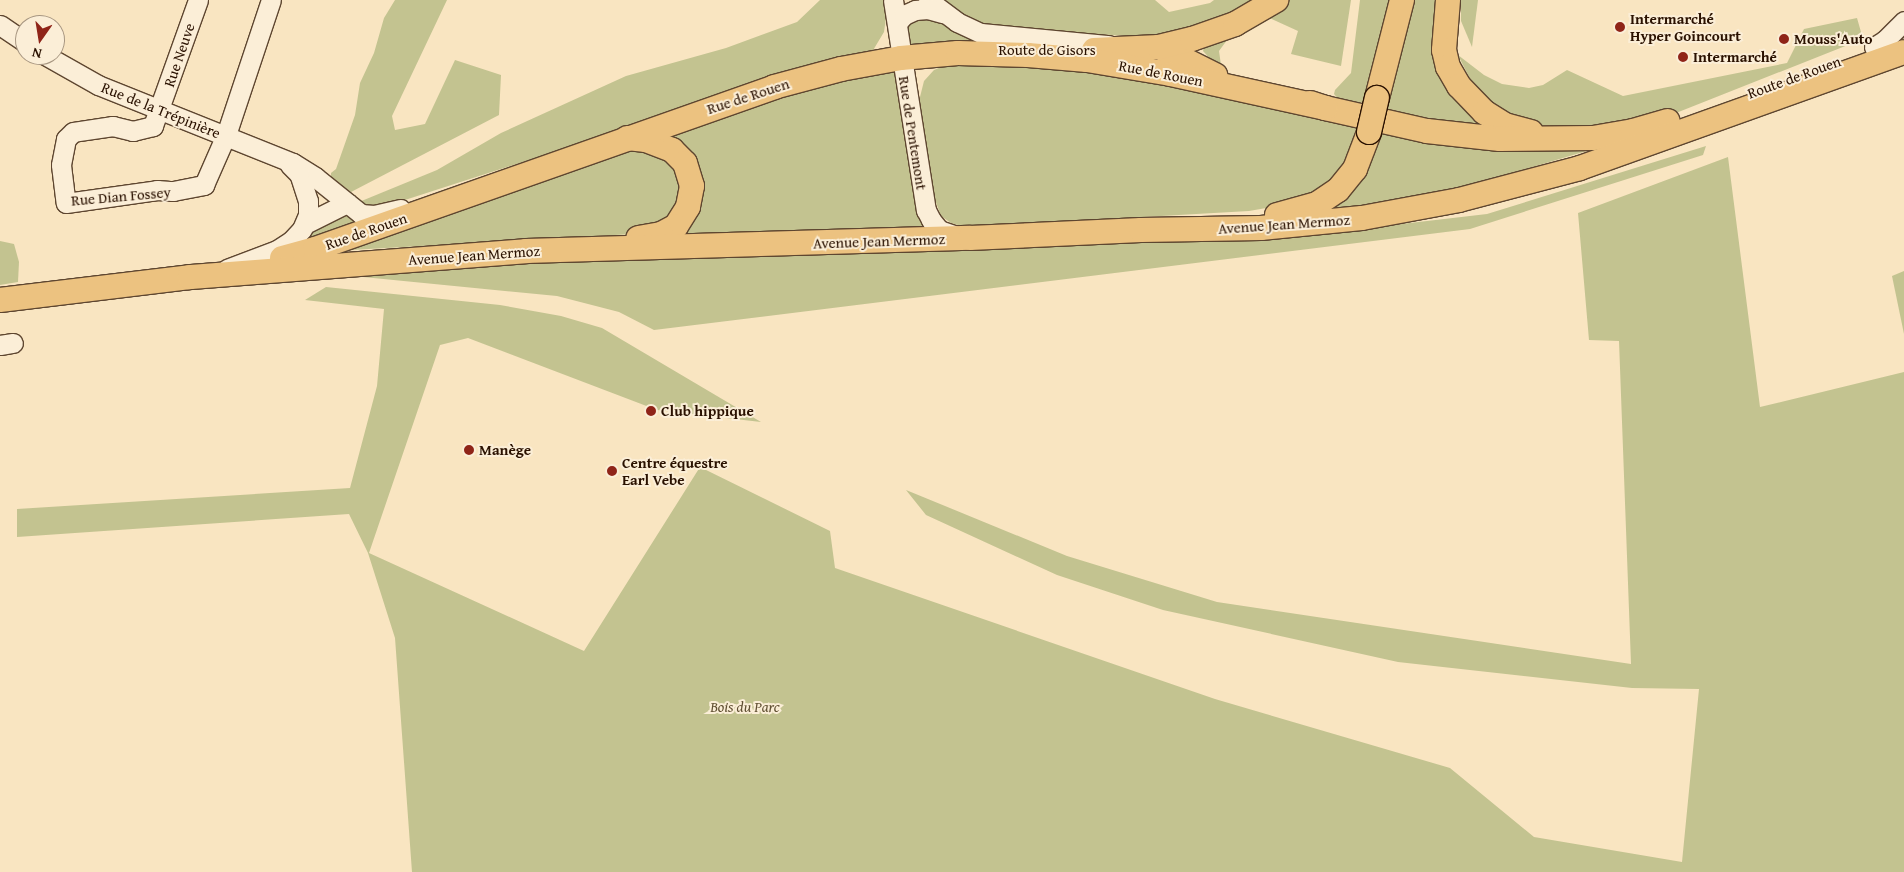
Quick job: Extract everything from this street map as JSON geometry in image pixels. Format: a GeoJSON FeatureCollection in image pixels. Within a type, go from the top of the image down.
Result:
{"type":"FeatureCollection","features":[{"type":"Feature","properties":{"kind":"main road","name":"Route de Gisors"},"geometry":{"type":"LineString","coordinates":[[958,53],[1019,49],[1148,48],[1220,30],[1249,17],[1276,0]]}},
{"type":"Feature","properties":{"kind":"main road"},"geometry":{"type":"LineString","coordinates":[[1141,230],[1266,216],[1317,204],[1338,190],[1350,177],[1359,161],[1369,132],[1402,0]]}},
{"type":"Feature","properties":{"kind":"main road"},"geometry":{"type":"LineString","coordinates":[[1448,0],[1444,40],[1448,67],[1466,96],[1484,112],[1505,125],[1536,133],[1585,135],[1633,131]]}},
{"type":"Feature","properties":{"kind":"main road","name":"Route de Rouen"},"geometry":{"type":"LineString","coordinates":[[1742,103],[1892,51],[1904,37]]}},
{"type":"Feature","properties":{"kind":"main road"},"geometry":{"type":"LineString","coordinates":[[1148,48],[1217,75],[1282,93],[1325,108],[1427,131],[1470,137],[1573,140],[1633,131],[1742,103]]}},
{"type":"Feature","properties":{"kind":"main road","name":"Rue de Rouen"},"geometry":{"type":"LineString","coordinates":[[190,278],[316,249],[625,138],[796,80],[859,65],[901,58],[958,53],[1049,56],[1120,65],[1325,108]]}},
{"type":"Feature","properties":{"kind":"main road","name":"Avenue Jean Mermoz"},"geometry":{"type":"LineString","coordinates":[[0,300],[324,265],[578,249],[970,238],[1297,225],[1362,218],[1442,204],[1580,168],[1742,103]]}},
{"type":"Feature","properties":{"kind":"main road"},"geometry":{"type":"LineString","coordinates":[[578,249],[661,234],[676,226],[688,207],[692,194],[691,179],[684,163],[678,156],[656,142],[625,138]]}},
{"type":"Feature","properties":{"kind":"street","name":"Rue Neuve"},"geometry":{"type":"LineString","coordinates":[[160,110],[198,0]]}},
{"type":"Feature","properties":{"kind":"street"},"geometry":{"type":"LineString","coordinates":[[226,135],[271,0]]}},
{"type":"Feature","properties":{"kind":"street","name":"Rue de Pentemont"},"geometry":{"type":"LineString","coordinates":[[893,0],[928,215],[935,225],[945,233],[970,238]]}},
{"type":"Feature","properties":{"kind":"street"},"geometry":{"type":"LineString","coordinates":[[897,23],[904,15],[915,10],[928,9],[935,6],[964,26],[989,34],[1148,48]]}},
{"type":"Feature","properties":{"kind":"street"},"geometry":{"type":"LineString","coordinates":[[1892,51],[1890,36],[1904,21]]}},
{"type":"Feature","properties":{"kind":"street"},"geometry":{"type":"LineString","coordinates":[[0,25],[15,35]]}},
{"type":"Feature","properties":{"kind":"street","name":"Rue de la Trépinière"},"geometry":{"type":"LineString","coordinates":[[62,65],[85,79],[281,158],[308,172],[361,214],[374,215],[456,199]]}},
{"type":"Feature","properties":{"kind":"street","name":"Rue Dian Fossey"},"geometry":{"type":"LineString","coordinates":[[160,110],[155,124],[150,128],[133,131],[116,126],[70,134],[64,146],[61,165],[66,203],[157,190],[173,192],[201,187],[206,183],[226,135]]}},
{"type":"Feature","properties":{"kind":"street","name":"Rue de la Trépinière"},"geometry":{"type":"LineString","coordinates":[[281,158],[299,174],[306,191],[308,209],[305,224]]}},
{"type":"Feature","properties":{"kind":"street"},"geometry":{"type":"LineString","coordinates":[[221,272],[284,246],[298,235],[305,224],[347,203]]}},
{"type":"Feature","properties":{"kind":"green space"},"geometry":{"type":"Polygon","coordinates":[[[395,0],[447,0],[392,116],[395,130],[425,124],[455,60],[501,75],[499,115],[351,192],[331,177],[331,173],[336,169],[355,115],[360,83],[374,53],[384,18],[395,0]]]}},
{"type":"Feature","properties":{"kind":"green space"},"geometry":{"type":"Polygon","coordinates":[[[820,0],[884,0],[886,18],[884,32],[872,52],[817,67],[374,210],[359,202],[437,170],[501,133],[626,76],[726,48],[797,22],[820,0]]]}},
{"type":"Feature","properties":{"kind":"green space"},"geometry":{"type":"Polygon","coordinates":[[[941,0],[1155,0],[1169,12],[1210,3],[1214,0],[1257,0],[1222,21],[1161,38],[993,28],[972,20],[941,0]]]}},
{"type":"Feature","properties":{"kind":"green space"},"geometry":{"type":"Polygon","coordinates":[[[1285,0],[1351,0],[1341,66],[1291,54],[1298,31],[1265,16],[1285,0]]]}},
{"type":"Feature","properties":{"kind":"green space"},"geometry":{"type":"Polygon","coordinates":[[[1360,0],[1394,0],[1367,103],[1339,100],[1334,94],[1335,90],[1351,73],[1360,0]]]}},
{"type":"Feature","properties":{"kind":"green space"},"geometry":{"type":"Polygon","coordinates":[[[1410,0],[1441,0],[1438,33],[1482,124],[1459,125],[1384,108],[1410,0]]]}},
{"type":"Feature","properties":{"kind":"green space"},"geometry":{"type":"Polygon","coordinates":[[[1461,0],[1478,0],[1472,47],[1461,21],[1461,0]]]}},
{"type":"Feature","properties":{"kind":"green space"},"geometry":{"type":"Polygon","coordinates":[[[928,15],[967,35],[970,39],[967,45],[905,48],[905,33],[908,23],[928,15]]]}},
{"type":"Feature","properties":{"kind":"green space"},"geometry":{"type":"Polygon","coordinates":[[[1857,18],[1863,39],[1676,113],[1598,125],[1540,125],[1510,117],[1489,104],[1473,85],[1458,55],[1484,75],[1502,84],[1529,88],[1543,85],[1567,70],[1623,96],[1787,63],[1804,29],[1857,18]]]}},
{"type":"Feature","properties":{"kind":"green space"},"geometry":{"type":"Polygon","coordinates":[[[1230,36],[1219,51],[1221,65],[1213,62],[1203,51],[1204,46],[1230,36]]]}},
{"type":"Feature","properties":{"kind":"green space"},"geometry":{"type":"Polygon","coordinates":[[[953,62],[1073,63],[1362,123],[1343,172],[1300,202],[1249,211],[965,227],[951,223],[941,216],[934,197],[918,115],[924,81],[934,70],[953,62]]]}},
{"type":"Feature","properties":{"kind":"green space"},"geometry":{"type":"Polygon","coordinates":[[[895,68],[924,227],[675,237],[698,199],[659,136],[814,85],[895,68]]]}},
{"type":"Feature","properties":{"kind":"green space"},"geometry":{"type":"Polygon","coordinates":[[[1378,129],[1590,150],[1478,183],[1307,216],[1378,129]]]}},
{"type":"Feature","properties":{"kind":"green space"},"geometry":{"type":"Polygon","coordinates":[[[1706,146],[1703,155],[1470,229],[654,330],[619,312],[557,296],[353,276],[592,258],[1307,235],[1487,214],[1706,146]]]}},
{"type":"Feature","properties":{"kind":"green space"},"geometry":{"type":"Polygon","coordinates":[[[629,148],[670,158],[684,186],[675,217],[633,234],[351,250],[354,244],[629,148]]]}},
{"type":"Feature","properties":{"kind":"green space","name":"Bois du Parc"},"geometry":{"type":"Polygon","coordinates":[[[1728,157],[1760,407],[1904,372],[1904,872],[412,872],[395,638],[368,553],[349,514],[17,537],[17,509],[350,488],[377,386],[384,309],[305,300],[326,287],[500,305],[561,316],[602,328],[761,422],[657,410],[468,338],[440,345],[369,553],[584,651],[700,467],[830,531],[835,568],[1215,699],[1450,768],[1534,837],[1682,862],[1699,689],[1632,688],[1398,662],[1163,610],[1057,575],[926,515],[906,490],[1067,556],[1217,602],[1631,664],[1619,341],[1589,340],[1578,213],[1728,157]]]}},
{"type":"Feature","properties":{"kind":"green space"},"geometry":{"type":"Polygon","coordinates":[[[343,210],[358,223],[299,241],[343,210]]]}},
{"type":"Feature","properties":{"kind":"green space"},"geometry":{"type":"Polygon","coordinates":[[[0,241],[14,244],[19,262],[18,282],[0,285],[0,241]]]}},
{"type":"Feature","properties":{"kind":"green space"},"geometry":{"type":"Polygon","coordinates":[[[1904,271],[1904,334],[1892,276],[1904,271]]]}},
{"type":"Feature","properties":{"kind":"place","name":"Intermarché Hyper Goincourt"},"geometry":{"type":"Point","coordinates":[1620,27]}},
{"type":"Feature","properties":{"kind":"place","name":"Mouss'Auto"},"geometry":{"type":"Point","coordinates":[1784,39]}},
{"type":"Feature","properties":{"kind":"place","name":"Intermarché"},"geometry":{"type":"Point","coordinates":[1683,57]}},
{"type":"Feature","properties":{"kind":"place","name":"Club hippique"},"geometry":{"type":"Point","coordinates":[651,411]}},
{"type":"Feature","properties":{"kind":"place","name":"Manège"},"geometry":{"type":"Point","coordinates":[469,450]}},
{"type":"Feature","properties":{"kind":"place","name":"Centre équestre Earl Vebe"},"geometry":{"type":"Point","coordinates":[612,471]}}]}
